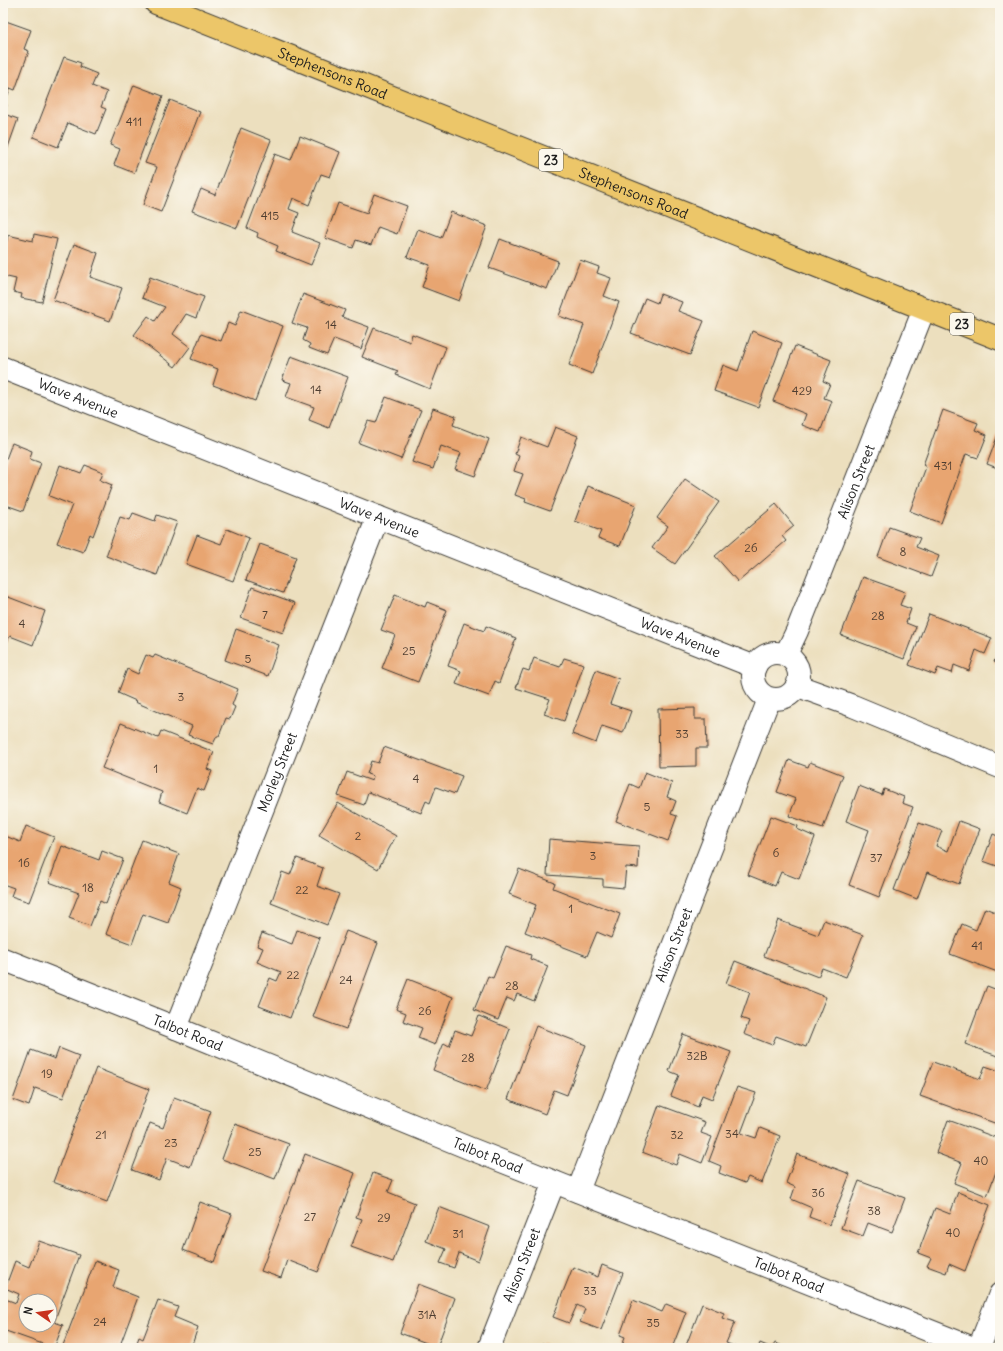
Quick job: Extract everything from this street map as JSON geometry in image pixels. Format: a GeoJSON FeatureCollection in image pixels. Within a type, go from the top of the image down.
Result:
{"type":"FeatureCollection","features":[{"type":"Feature","properties":{"kind":"main road","name":"Stephensons Road"},"geometry":{"type":"LineString","coordinates":[[156,3],[1000,339]]}},
{"type":"Feature","properties":{"kind":"street","name":"Alison Street"},"geometry":{"type":"LineString","coordinates":[[786,654],[797,631],[924,309]]}},
{"type":"Feature","properties":{"kind":"street","name":"Wave Avenue"},"geometry":{"type":"LineString","coordinates":[[3,368],[755,667]]}},
{"type":"Feature","properties":{"kind":"street","name":"Morley Street"},"geometry":{"type":"LineString","coordinates":[[176,1028],[378,517]]}},
{"type":"Feature","properties":{"kind":"street"},"geometry":{"type":"LineString","coordinates":[[773,653],[786,654],[793,659],[797,665],[800,674],[798,686],[787,698],[778,700],[769,699],[756,689],[753,681],[755,667],[759,660],[766,655],[773,653]]}},
{"type":"Feature","properties":{"kind":"street"},"geometry":{"type":"LineString","coordinates":[[798,686],[853,706],[1000,767]]}},
{"type":"Feature","properties":{"kind":"street","name":"Alison Street"},"geometry":{"type":"LineString","coordinates":[[578,1191],[769,699]]}},
{"type":"Feature","properties":{"kind":"street","name":"Talbot Road"},"geometry":{"type":"LineString","coordinates":[[3,959],[554,1182],[973,1348]]}},
{"type":"Feature","properties":{"kind":"street","name":"Alison Street"},"geometry":{"type":"LineString","coordinates":[[489,1348],[554,1182]]}},
{"type":"Feature","properties":{"kind":"street"},"geometry":{"type":"LineString","coordinates":[[979,1348],[1000,1294]]}},
{"type":"Feature","properties":{"kind":"building"},"geometry":{"type":"Polygon","coordinates":[[[3,20],[31,30],[24,49],[29,51],[15,90],[10,88],[8,95],[3,93],[3,20]]]}},
{"type":"Feature","properties":{"kind":"building"},"geometry":{"type":"Polygon","coordinates":[[[64,57],[81,63],[80,67],[97,74],[92,86],[107,92],[101,107],[106,109],[96,134],[68,123],[58,147],[33,137],[64,57]]]}},
{"type":"Feature","properties":{"kind":"building"},"geometry":{"type":"Polygon","coordinates":[[[134,85],[163,96],[134,173],[114,165],[120,149],[110,145],[134,85]]]}},
{"type":"Feature","properties":{"kind":"building"},"geometry":{"type":"Polygon","coordinates":[[[170,100],[200,112],[161,212],[143,205],[157,167],[145,163],[170,100]]]}},
{"type":"Feature","properties":{"kind":"building"},"geometry":{"type":"Polygon","coordinates":[[[3,103],[7,105],[4,114],[18,119],[7,150],[3,149],[3,103]]]}},
{"type":"Feature","properties":{"kind":"building"},"geometry":{"type":"Polygon","coordinates":[[[241,128],[271,140],[237,228],[192,211],[201,189],[215,195],[241,128]]]}},
{"type":"Feature","properties":{"kind":"building"},"geometry":{"type":"Polygon","coordinates":[[[300,136],[340,152],[330,177],[321,174],[309,205],[293,198],[289,209],[299,213],[292,232],[320,243],[311,265],[276,251],[278,246],[257,237],[258,233],[247,228],[275,154],[291,160],[300,136]]]}},
{"type":"Feature","properties":{"kind":"building"},"geometry":{"type":"Polygon","coordinates":[[[374,194],[407,206],[397,234],[378,227],[371,245],[356,240],[353,248],[325,238],[338,203],[367,213],[374,194]]]}},
{"type":"Feature","properties":{"kind":"building"},"geometry":{"type":"Polygon","coordinates":[[[451,212],[487,226],[459,301],[422,287],[430,265],[407,257],[418,229],[441,238],[451,212]]]}},
{"type":"Feature","properties":{"kind":"building"},"geometry":{"type":"Polygon","coordinates":[[[34,234],[57,239],[42,302],[21,298],[22,294],[13,292],[16,279],[3,276],[3,259],[8,235],[33,241],[34,234]]]}},
{"type":"Feature","properties":{"kind":"building"},"geometry":{"type":"Polygon","coordinates":[[[500,239],[558,261],[547,289],[489,268],[500,239]]]}},
{"type":"Feature","properties":{"kind":"building"},"geometry":{"type":"Polygon","coordinates":[[[74,244],[98,253],[90,277],[122,288],[110,321],[53,300],[74,244]]]}},
{"type":"Feature","properties":{"kind":"building"},"geometry":{"type":"Polygon","coordinates":[[[580,260],[599,267],[597,273],[611,278],[604,296],[619,302],[592,374],[569,365],[584,325],[559,316],[580,260]]]}},
{"type":"Feature","properties":{"kind":"building"},"geometry":{"type":"Polygon","coordinates":[[[150,277],[204,297],[196,318],[186,314],[173,334],[190,347],[175,367],[134,335],[148,316],[155,321],[165,307],[142,298],[150,277]]]}},
{"type":"Feature","properties":{"kind":"building"},"geometry":{"type":"Polygon","coordinates":[[[303,294],[345,310],[342,317],[369,327],[361,349],[334,339],[327,355],[309,348],[310,344],[303,340],[307,328],[292,323],[303,294]]]}},
{"type":"Feature","properties":{"kind":"building"},"geometry":{"type":"Polygon","coordinates":[[[660,294],[682,302],[678,311],[704,321],[690,355],[631,333],[645,298],[657,303],[660,294]]]}},
{"type":"Feature","properties":{"kind":"building"},"geometry":{"type":"Polygon","coordinates":[[[241,310],[283,326],[255,401],[213,385],[218,369],[191,359],[201,334],[221,341],[228,323],[235,326],[241,310]]]}},
{"type":"Feature","properties":{"kind":"building"},"geometry":{"type":"Polygon","coordinates":[[[374,328],[410,342],[412,334],[446,347],[430,389],[396,375],[398,371],[362,357],[374,328]]]}},
{"type":"Feature","properties":{"kind":"building"},"geometry":{"type":"Polygon","coordinates":[[[752,331],[782,343],[758,407],[714,391],[723,365],[738,371],[752,331]]]}},
{"type":"Feature","properties":{"kind":"building"},"geometry":{"type":"Polygon","coordinates":[[[795,346],[831,360],[823,381],[830,384],[824,398],[832,401],[820,432],[802,425],[806,414],[773,401],[795,346]]]}},
{"type":"Feature","properties":{"kind":"building"},"geometry":{"type":"Polygon","coordinates":[[[291,356],[348,377],[329,428],[309,420],[314,407],[286,397],[291,383],[282,380],[291,356]]]}},
{"type":"Feature","properties":{"kind":"building"},"geometry":{"type":"Polygon","coordinates":[[[386,397],[421,410],[401,459],[359,443],[368,421],[376,423],[386,397]]]}},
{"type":"Feature","properties":{"kind":"building"},"geometry":{"type":"Polygon","coordinates":[[[433,408],[456,416],[453,425],[489,439],[475,476],[455,469],[461,453],[441,446],[433,469],[412,462],[433,408]]]}},
{"type":"Feature","properties":{"kind":"building"},"geometry":{"type":"Polygon","coordinates":[[[943,410],[978,423],[975,430],[987,435],[978,458],[966,454],[941,523],[910,511],[926,467],[923,465],[943,410]]]}},
{"type":"Feature","properties":{"kind":"building"},"geometry":{"type":"Polygon","coordinates":[[[555,427],[578,436],[550,511],[525,502],[526,499],[515,495],[523,474],[514,471],[519,456],[515,454],[521,437],[547,447],[555,427]]]}},
{"type":"Feature","properties":{"kind":"building"},"geometry":{"type":"Polygon","coordinates":[[[1000,429],[1000,469],[987,464],[1000,429]]]}},
{"type":"Feature","properties":{"kind":"building"},"geometry":{"type":"Polygon","coordinates":[[[12,443],[32,451],[30,459],[41,463],[23,511],[3,504],[3,467],[12,443]]]}},
{"type":"Feature","properties":{"kind":"building"},"geometry":{"type":"Polygon","coordinates":[[[60,465],[81,473],[85,465],[103,472],[100,480],[112,485],[93,536],[90,534],[83,552],[57,543],[72,505],[49,496],[60,465]]]}},
{"type":"Feature","properties":{"kind":"building"},"geometry":{"type":"Polygon","coordinates":[[[685,479],[719,502],[675,564],[652,548],[668,526],[657,518],[685,479]]]}},
{"type":"Feature","properties":{"kind":"building"},"geometry":{"type":"Polygon","coordinates":[[[588,486],[636,505],[620,546],[598,538],[601,531],[575,521],[588,486]]]}},
{"type":"Feature","properties":{"kind":"building"},"geometry":{"type":"Polygon","coordinates":[[[776,504],[794,526],[782,536],[786,541],[738,582],[715,556],[776,504]]]}},
{"type":"Feature","properties":{"kind":"building"},"geometry":{"type":"Polygon","coordinates":[[[133,513],[155,521],[157,515],[177,522],[157,575],[106,556],[120,517],[130,520],[133,513]]]}},
{"type":"Feature","properties":{"kind":"building"},"geometry":{"type":"Polygon","coordinates":[[[889,527],[920,538],[916,547],[939,556],[931,577],[878,557],[889,527]]]}},
{"type":"Feature","properties":{"kind":"building"},"geometry":{"type":"Polygon","coordinates":[[[227,529],[249,538],[233,581],[186,564],[197,535],[221,544],[227,529]]]}},
{"type":"Feature","properties":{"kind":"building"},"geometry":{"type":"Polygon","coordinates":[[[260,544],[296,557],[283,593],[246,580],[260,544]]]}},
{"type":"Feature","properties":{"kind":"building"},"geometry":{"type":"Polygon","coordinates":[[[863,577],[905,592],[900,605],[911,609],[906,623],[916,627],[904,659],[841,635],[863,577]]]}},
{"type":"Feature","properties":{"kind":"building"},"geometry":{"type":"Polygon","coordinates":[[[252,587],[295,603],[283,633],[241,618],[252,587]]]}},
{"type":"Feature","properties":{"kind":"building"},"geometry":{"type":"Polygon","coordinates":[[[3,595],[45,611],[33,645],[10,636],[6,644],[3,643],[3,595]]]}},
{"type":"Feature","properties":{"kind":"building"},"geometry":{"type":"Polygon","coordinates":[[[395,595],[425,607],[427,602],[447,610],[418,682],[382,668],[395,635],[381,630],[395,595]]]}},
{"type":"Feature","properties":{"kind":"building"},"geometry":{"type":"Polygon","coordinates":[[[929,614],[992,638],[985,654],[976,650],[969,671],[954,665],[952,673],[938,668],[935,675],[909,665],[929,614]]]}},
{"type":"Feature","properties":{"kind":"building"},"geometry":{"type":"Polygon","coordinates":[[[464,623],[484,631],[486,626],[516,638],[499,683],[495,681],[489,696],[456,684],[461,671],[448,666],[464,623]]]}},
{"type":"Feature","properties":{"kind":"building"},"geometry":{"type":"Polygon","coordinates":[[[236,629],[279,645],[268,676],[225,660],[236,629]]]}},
{"type":"Feature","properties":{"kind":"building"},"geometry":{"type":"Polygon","coordinates":[[[1000,647],[1000,665],[994,662],[1000,647]]]}},
{"type":"Feature","properties":{"kind":"building"},"geometry":{"type":"Polygon","coordinates":[[[146,655],[153,658],[155,655],[238,689],[232,705],[235,707],[230,719],[226,718],[219,736],[217,736],[213,744],[188,735],[192,726],[135,702],[136,701],[118,693],[127,669],[138,674],[146,655]]]}},
{"type":"Feature","properties":{"kind":"building"},"geometry":{"type":"Polygon","coordinates":[[[534,658],[560,667],[564,658],[584,664],[564,721],[544,714],[550,699],[516,688],[523,669],[529,671],[534,658]]]}},
{"type":"Feature","properties":{"kind":"building"},"geometry":{"type":"Polygon","coordinates":[[[596,670],[619,679],[610,704],[631,711],[623,733],[602,726],[596,743],[572,734],[596,670]]]}},
{"type":"Feature","properties":{"kind":"building"},"geometry":{"type":"Polygon","coordinates":[[[695,708],[695,719],[706,719],[707,748],[696,748],[696,766],[659,767],[658,709],[695,708]]]}},
{"type":"Feature","properties":{"kind":"building"},"geometry":{"type":"Polygon","coordinates":[[[121,723],[158,738],[161,731],[214,752],[207,769],[212,771],[204,791],[197,788],[187,813],[159,802],[162,792],[102,768],[121,723]]]}},
{"type":"Feature","properties":{"kind":"building"},"geometry":{"type":"Polygon","coordinates":[[[384,747],[462,776],[455,794],[436,787],[430,803],[426,801],[421,813],[368,792],[364,805],[338,796],[347,772],[372,781],[373,776],[367,774],[371,761],[378,763],[384,747]]]}},
{"type":"Feature","properties":{"kind":"building"},"geometry":{"type":"Polygon","coordinates":[[[789,760],[808,767],[810,762],[843,775],[823,828],[789,816],[796,799],[777,792],[789,760]]]}},
{"type":"Feature","properties":{"kind":"building"},"geometry":{"type":"Polygon","coordinates":[[[645,772],[672,783],[667,797],[676,801],[671,814],[677,816],[668,841],[616,821],[630,784],[639,788],[645,772]]]}},
{"type":"Feature","properties":{"kind":"building"},"geometry":{"type":"Polygon","coordinates":[[[859,786],[882,795],[884,789],[904,797],[902,803],[913,807],[879,897],[849,885],[869,830],[846,821],[859,786]]]}},
{"type":"Feature","properties":{"kind":"building"},"geometry":{"type":"Polygon","coordinates":[[[338,803],[396,836],[378,869],[319,835],[338,803]]]}},
{"type":"Feature","properties":{"kind":"building"},"geometry":{"type":"Polygon","coordinates":[[[771,816],[798,826],[797,829],[815,837],[799,879],[781,872],[775,886],[748,875],[771,816]]]}},
{"type":"Feature","properties":{"kind":"building"},"geometry":{"type":"Polygon","coordinates":[[[959,821],[980,829],[959,884],[927,872],[917,899],[894,890],[919,823],[942,831],[936,846],[948,851],[959,821]]]}},
{"type":"Feature","properties":{"kind":"building"},"geometry":{"type":"Polygon","coordinates":[[[26,826],[54,837],[29,902],[11,896],[14,888],[3,884],[3,835],[20,842],[26,826]]]}},
{"type":"Feature","properties":{"kind":"building"},"geometry":{"type":"Polygon","coordinates":[[[993,834],[1000,837],[1000,867],[983,861],[993,834]]]}},
{"type":"Feature","properties":{"kind":"building"},"geometry":{"type":"Polygon","coordinates":[[[549,839],[639,846],[638,868],[626,867],[624,888],[603,886],[603,879],[547,875],[549,839]]]}},
{"type":"Feature","properties":{"kind":"building"},"geometry":{"type":"Polygon","coordinates":[[[142,840],[179,854],[169,882],[181,887],[168,923],[143,914],[132,944],[106,934],[142,840]]]}},
{"type":"Feature","properties":{"kind":"building"},"geometry":{"type":"Polygon","coordinates":[[[62,846],[99,860],[102,851],[123,859],[106,904],[100,901],[90,926],[69,918],[79,893],[49,882],[62,846]]]}},
{"type":"Feature","properties":{"kind":"building"},"geometry":{"type":"Polygon","coordinates":[[[297,858],[323,868],[317,886],[339,894],[327,925],[271,903],[282,872],[290,875],[297,858]]]}},
{"type":"Feature","properties":{"kind":"building"},"geometry":{"type":"Polygon","coordinates":[[[519,869],[555,883],[553,888],[620,914],[611,938],[597,932],[587,956],[525,932],[536,905],[509,894],[519,869]]]}},
{"type":"Feature","properties":{"kind":"building"},"geometry":{"type":"Polygon","coordinates":[[[985,908],[1000,914],[1000,973],[950,954],[962,924],[976,930],[985,908]]]}},
{"type":"Feature","properties":{"kind":"building"},"geometry":{"type":"Polygon","coordinates":[[[778,920],[818,935],[824,920],[863,935],[846,977],[822,968],[818,977],[764,956],[778,920]]]}},
{"type":"Feature","properties":{"kind":"building"},"geometry":{"type":"Polygon","coordinates":[[[297,930],[320,938],[290,1018],[259,1006],[270,978],[277,981],[281,972],[257,962],[263,948],[257,946],[262,933],[292,944],[297,930]]]}},
{"type":"Feature","properties":{"kind":"building"},"geometry":{"type":"Polygon","coordinates":[[[346,931],[378,943],[346,1029],[313,1017],[346,931]]]}},
{"type":"Feature","properties":{"kind":"building"},"geometry":{"type":"Polygon","coordinates":[[[506,946],[531,955],[530,959],[548,966],[534,1001],[517,994],[514,1001],[507,998],[498,1020],[474,1010],[488,976],[493,978],[506,946]]]}},
{"type":"Feature","properties":{"kind":"building"},"geometry":{"type":"Polygon","coordinates":[[[735,961],[826,997],[806,1047],[776,1036],[772,1045],[744,1034],[749,1021],[741,1018],[750,992],[726,983],[735,961]]]}},
{"type":"Feature","properties":{"kind":"building"},"geometry":{"type":"Polygon","coordinates":[[[408,979],[453,997],[435,1045],[418,1038],[422,1028],[403,1021],[406,1013],[396,1009],[408,979]]]}},
{"type":"Feature","properties":{"kind":"building"},"geometry":{"type":"Polygon","coordinates":[[[987,986],[1000,991],[1000,1057],[965,1044],[987,986]]]}},
{"type":"Feature","properties":{"kind":"building"},"geometry":{"type":"Polygon","coordinates":[[[479,1016],[510,1029],[486,1091],[433,1070],[444,1043],[449,1046],[455,1030],[471,1036],[479,1016]]]}},
{"type":"Feature","properties":{"kind":"building"},"geometry":{"type":"Polygon","coordinates":[[[536,1026],[586,1045],[567,1095],[554,1090],[545,1114],[508,1099],[536,1026]]]}},
{"type":"Feature","properties":{"kind":"building"},"geometry":{"type":"Polygon","coordinates":[[[683,1034],[731,1052],[712,1099],[702,1095],[698,1107],[671,1096],[679,1075],[669,1071],[683,1034]]]}},
{"type":"Feature","properties":{"kind":"building"},"geometry":{"type":"Polygon","coordinates":[[[59,1048],[79,1056],[63,1098],[35,1088],[29,1106],[13,1100],[31,1050],[55,1059],[59,1048]]]}},
{"type":"Feature","properties":{"kind":"building"},"geometry":{"type":"Polygon","coordinates":[[[933,1062],[980,1079],[985,1066],[1000,1071],[1000,1125],[920,1096],[933,1062]]]}},
{"type":"Feature","properties":{"kind":"building"},"geometry":{"type":"Polygon","coordinates":[[[96,1068],[149,1089],[107,1202],[53,1182],[96,1068]]]}},
{"type":"Feature","properties":{"kind":"building"},"geometry":{"type":"Polygon","coordinates":[[[737,1087],[756,1093],[741,1133],[756,1138],[760,1128],[780,1136],[762,1183],[748,1177],[745,1183],[719,1173],[721,1166],[709,1161],[737,1087]]]}},
{"type":"Feature","properties":{"kind":"building"},"geometry":{"type":"Polygon","coordinates":[[[174,1097],[211,1111],[190,1167],[167,1158],[159,1180],[132,1170],[150,1123],[163,1128],[174,1097]]]}},
{"type":"Feature","properties":{"kind":"building"},"geometry":{"type":"Polygon","coordinates":[[[659,1105],[705,1122],[701,1133],[712,1137],[702,1163],[680,1154],[676,1165],[642,1152],[659,1105]]]}},
{"type":"Feature","properties":{"kind":"building"},"geometry":{"type":"Polygon","coordinates":[[[948,1120],[1000,1139],[1000,1161],[987,1196],[954,1183],[962,1163],[936,1153],[948,1120]]]}},
{"type":"Feature","properties":{"kind":"building"},"geometry":{"type":"Polygon","coordinates":[[[235,1124],[289,1144],[275,1179],[222,1159],[235,1124]]]}},
{"type":"Feature","properties":{"kind":"building"},"geometry":{"type":"Polygon","coordinates":[[[305,1154],[355,1173],[318,1272],[287,1260],[281,1278],[261,1271],[305,1154]]]}},
{"type":"Feature","properties":{"kind":"building"},"geometry":{"type":"Polygon","coordinates":[[[797,1154],[850,1174],[830,1225],[809,1217],[812,1208],[791,1199],[795,1187],[786,1183],[797,1154]]]}},
{"type":"Feature","properties":{"kind":"building"},"geometry":{"type":"Polygon","coordinates":[[[373,1173],[393,1180],[388,1192],[415,1203],[393,1262],[351,1247],[362,1219],[356,1217],[373,1173]]]}},
{"type":"Feature","properties":{"kind":"building"},"geometry":{"type":"Polygon","coordinates":[[[859,1181],[905,1198],[892,1232],[868,1223],[863,1236],[841,1228],[859,1181]]]}},
{"type":"Feature","properties":{"kind":"building"},"geometry":{"type":"Polygon","coordinates":[[[958,1192],[990,1205],[965,1271],[949,1264],[946,1273],[927,1266],[931,1258],[918,1253],[935,1208],[950,1214],[958,1192]]]}},
{"type":"Feature","properties":{"kind":"building"},"geometry":{"type":"Polygon","coordinates":[[[200,1202],[232,1214],[214,1262],[183,1250],[200,1202]]]}},
{"type":"Feature","properties":{"kind":"building"},"geometry":{"type":"Polygon","coordinates":[[[439,1207],[490,1227],[478,1261],[459,1253],[454,1268],[440,1263],[446,1249],[426,1241],[439,1207]]]}},
{"type":"Feature","properties":{"kind":"building"},"geometry":{"type":"Polygon","coordinates":[[[39,1241],[79,1255],[58,1311],[58,1293],[18,1294],[5,1288],[15,1261],[29,1267],[39,1241]]]}},
{"type":"Feature","properties":{"kind":"building"},"geometry":{"type":"Polygon","coordinates":[[[95,1261],[119,1270],[113,1287],[138,1297],[119,1348],[62,1348],[95,1261]]]}},
{"type":"Feature","properties":{"kind":"building"},"geometry":{"type":"Polygon","coordinates":[[[602,1265],[623,1273],[601,1330],[580,1322],[585,1309],[577,1305],[569,1323],[553,1317],[573,1267],[598,1277],[602,1265]]]}},
{"type":"Feature","properties":{"kind":"building"},"geometry":{"type":"Polygon","coordinates":[[[418,1284],[455,1298],[437,1347],[400,1333],[418,1284]]]}},
{"type":"Feature","properties":{"kind":"building"},"geometry":{"type":"Polygon","coordinates":[[[18,1297],[18,1333],[58,1333],[58,1323],[63,1325],[54,1348],[3,1330],[3,1298],[16,1303],[18,1297]]]}},
{"type":"Feature","properties":{"kind":"building"},"geometry":{"type":"Polygon","coordinates":[[[158,1300],[178,1307],[174,1317],[198,1327],[191,1348],[135,1348],[139,1337],[143,1339],[158,1300]]]}},
{"type":"Feature","properties":{"kind":"building"},"geometry":{"type":"Polygon","coordinates":[[[633,1300],[662,1312],[666,1304],[686,1312],[672,1348],[629,1348],[622,1345],[625,1337],[620,1335],[633,1300]]]}},
{"type":"Feature","properties":{"kind":"building"},"geometry":{"type":"Polygon","coordinates":[[[702,1304],[724,1313],[722,1318],[735,1322],[726,1343],[739,1348],[685,1348],[702,1304]]]}},
{"type":"Feature","properties":{"kind":"building"},"geometry":{"type":"Polygon","coordinates":[[[542,1343],[555,1348],[540,1348],[542,1343]]]}},
{"type":"Feature","properties":{"kind":"building"},"geometry":{"type":"Polygon","coordinates":[[[760,1343],[772,1348],[758,1348],[760,1343]]]}},
{"type":"Feature","properties":{"kind":"building"},"geometry":{"type":"Polygon","coordinates":[[[775,1343],[788,1348],[772,1348],[775,1343]]]}}]}
